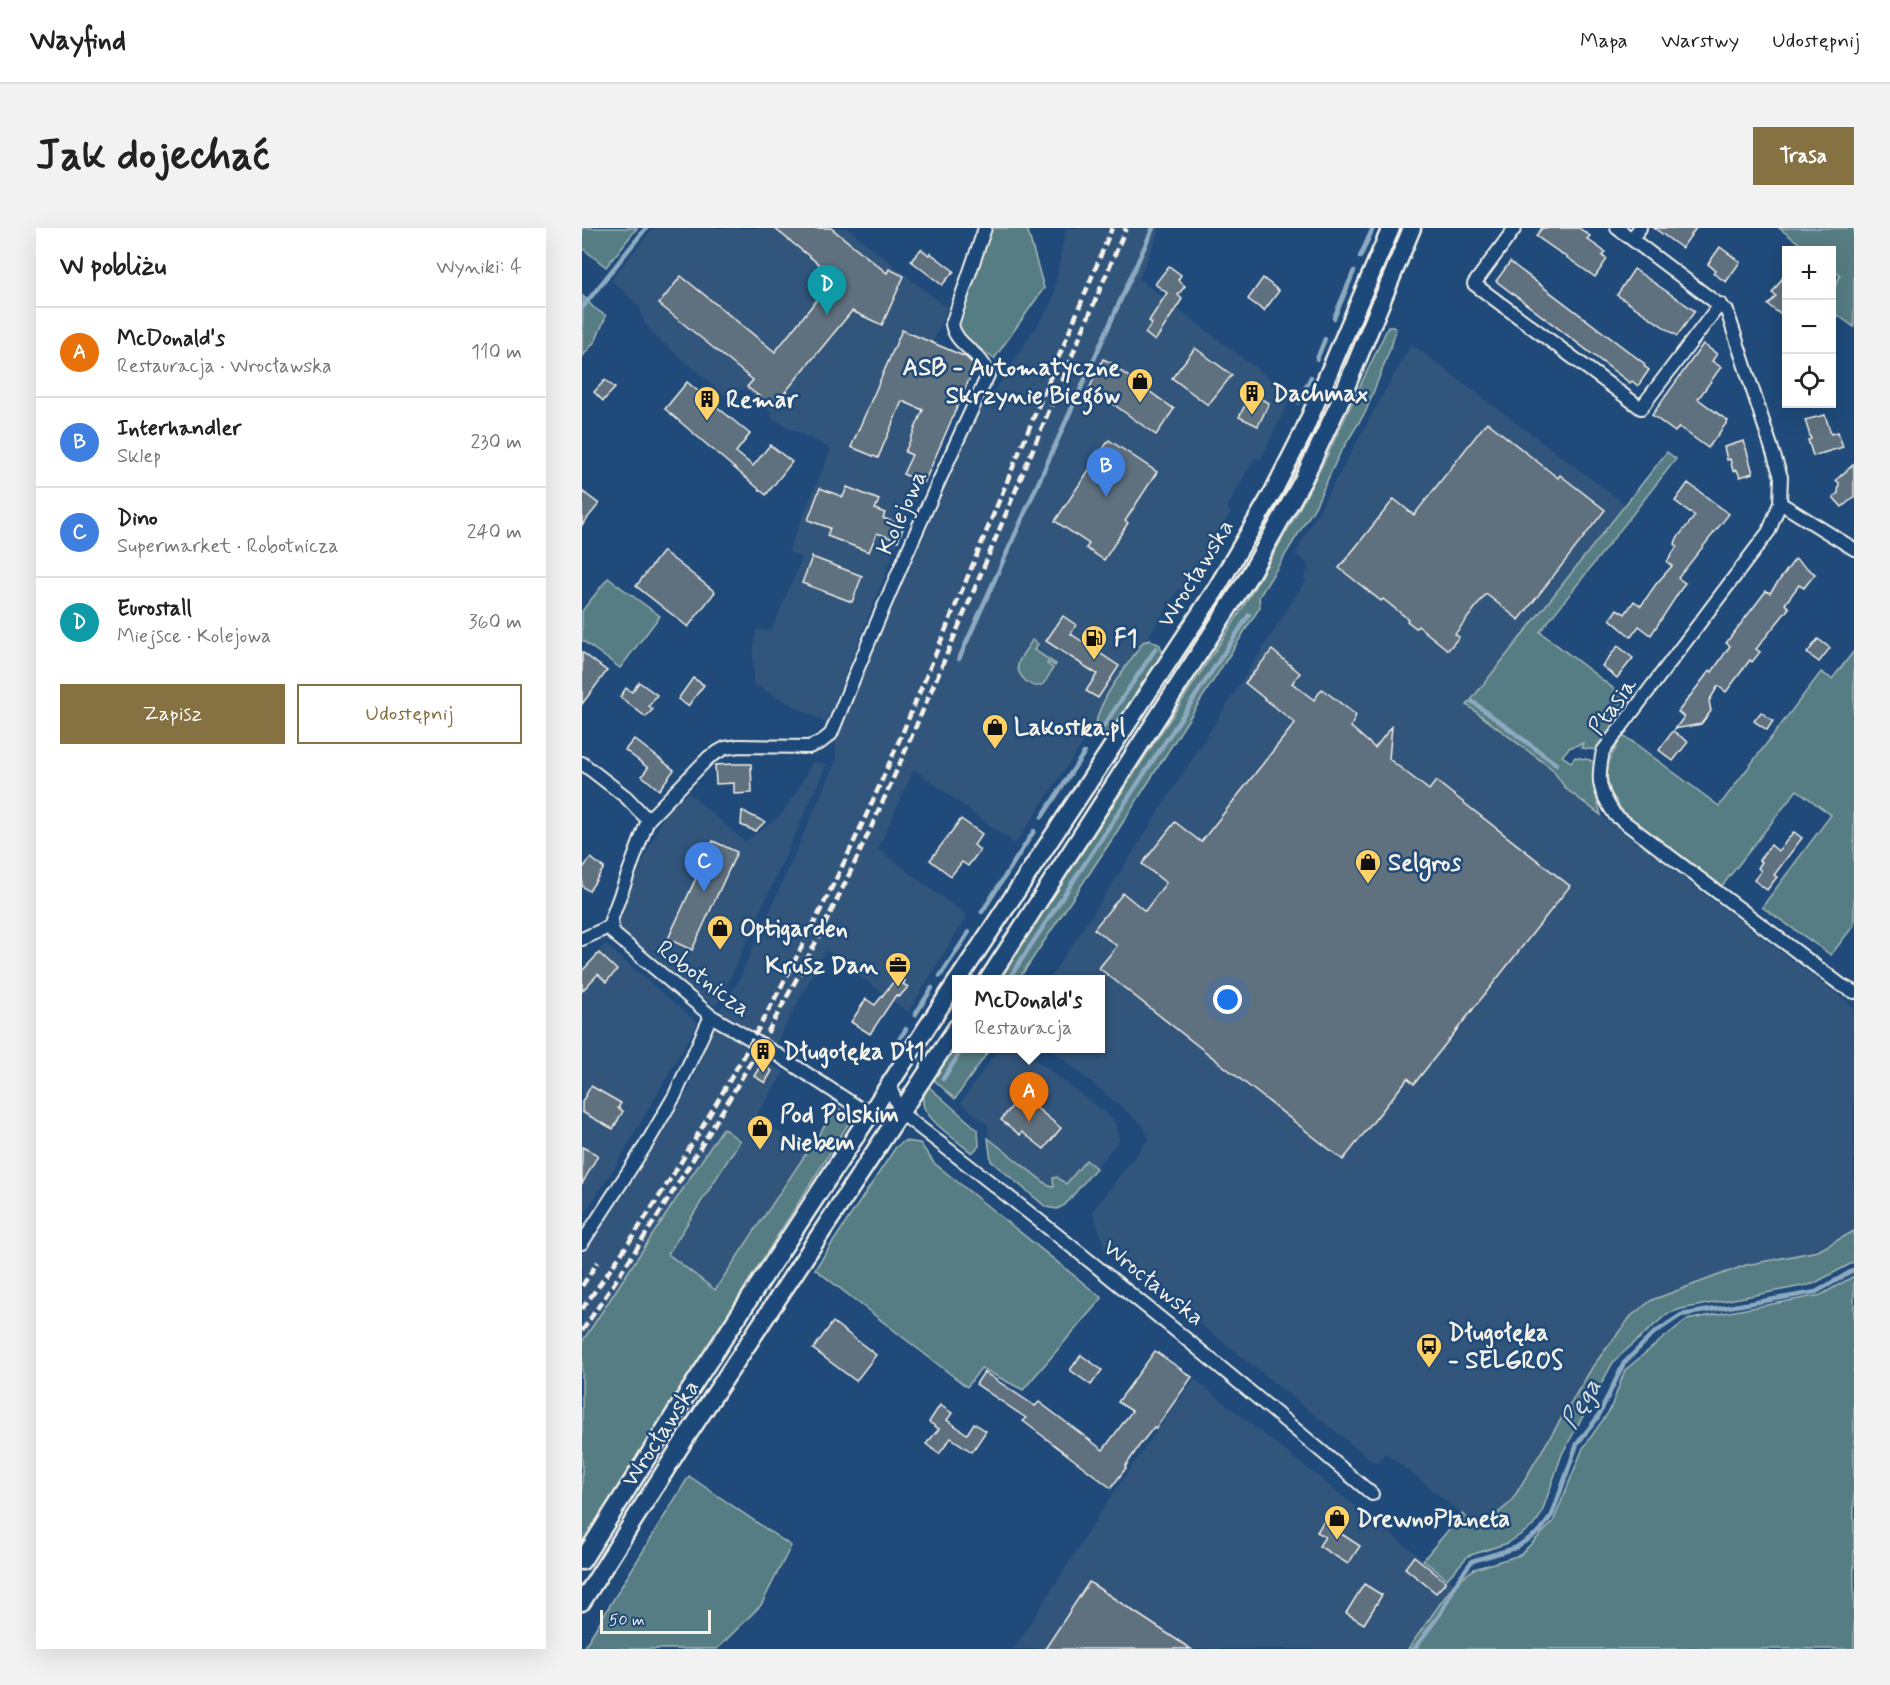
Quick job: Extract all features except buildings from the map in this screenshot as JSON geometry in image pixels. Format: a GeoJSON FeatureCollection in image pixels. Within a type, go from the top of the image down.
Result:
{"type":"FeatureCollection","features":[{"type":"Feature","properties":{"kind":"main road","name":"Wrocławska"},"geometry":{"type":"LineString","coordinates":[[960,975],[1215,591],[1273,492],[1303,433],[1391,228]]}},
{"type":"Feature","properties":{"kind":"main road","name":"Wrocławska"},"geometry":{"type":"LineString","coordinates":[[991,975],[1243,585],[1271,537],[1303,480],[1339,404],[1412,228]]}},
{"type":"Feature","properties":{"kind":"main road","name":"Wrocławska"},"geometry":{"type":"LineString","coordinates":[[582,1561],[686,1396],[952,988]]}},
{"type":"Feature","properties":{"kind":"main road","name":"Wrocławska"},"geometry":{"type":"LineString","coordinates":[[582,1602],[685,1439],[952,1035]]}},
{"type":"Feature","properties":{"kind":"street","name":"Kolejowa"},"geometry":{"type":"LineString","coordinates":[[648,820],[709,757],[725,748],[739,746],[809,747],[821,742],[831,734],[933,490],[988,375],[987,365],[953,333],[951,324],[985,228]]}},
{"type":"Feature","properties":{"kind":"street"},"geometry":{"type":"LineString","coordinates":[[1515,228],[1474,284],[1641,408],[1720,304]]}},
{"type":"Feature","properties":{"kind":"street","name":"Ptasia"},"geometry":{"type":"LineString","coordinates":[[1617,228],[1636,233],[1720,304],[1731,320],[1781,477],[1780,503],[1769,531],[1603,751],[1598,773],[1599,786],[1615,815],[1841,985],[1854,992]]}},
{"type":"Feature","properties":{"kind":"street"},"geometry":{"type":"LineString","coordinates":[[1780,503],[1854,549]]}},
{"type":"Feature","properties":{"kind":"street"},"geometry":{"type":"LineString","coordinates":[[582,763],[626,797],[648,820],[611,920],[611,926],[582,939]]}},
{"type":"Feature","properties":{"kind":"street","name":"Robotnicza"},"geometry":{"type":"LineString","coordinates":[[611,926],[613,933],[711,1016],[775,1053],[870,1115]]}},
{"type":"Feature","properties":{"kind":"street"},"geometry":{"type":"LineString","coordinates":[[582,1243],[647,1143],[675,1095],[711,1016]]}},
{"type":"Feature","properties":{"kind":"street","name":"Wrocławska"},"geometry":{"type":"LineString","coordinates":[[889,1085],[901,1113],[1075,1249],[1372,1494]]}},
{"type":"Feature","properties":{"kind":"street"},"geometry":{"type":"LineString","coordinates":[[870,1115],[901,1113]]}},
{"type":"Feature","properties":{"kind":"shaded area"},"geometry":{"type":"Polygon","coordinates":[[[653,228],[847,228],[948,309],[933,341],[978,362],[909,515],[826,723],[753,684],[753,654],[756,630],[771,631],[802,558],[788,552],[831,449],[772,419],[771,412],[746,389],[725,395],[657,338],[645,324],[639,306],[611,280],[653,228]]]}},
{"type":"Feature","properties":{"kind":"shaded area"},"geometry":{"type":"Polygon","coordinates":[[[1066,228],[1160,228],[1139,279],[1292,396],[1260,460],[1255,457],[1227,508],[1231,512],[1183,590],[1179,588],[1086,738],[1015,844],[914,769],[878,849],[967,916],[908,1012],[826,950],[766,1062],[784,1072],[757,1115],[807,1153],[715,1290],[667,1254],[740,1141],[723,1128],[582,1342],[582,1254],[690,1087],[719,1011],[737,984],[836,761],[835,736],[975,420],[1052,303],[1066,228]]]}},
{"type":"Feature","properties":{"kind":"shaded area"},"geometry":{"type":"Polygon","coordinates":[[[1411,344],[1625,504],[1467,705],[1553,769],[1566,789],[1854,1007],[1854,1231],[1818,1251],[1746,1265],[1652,1300],[1593,1366],[1511,1502],[1480,1528],[1386,1453],[1376,1464],[1104,1247],[1093,1211],[1148,1139],[1145,1127],[1056,1053],[1105,1053],[1105,975],[1052,975],[1306,580],[1304,578],[1309,565],[1295,554],[1411,344]]]}},
{"type":"Feature","properties":{"kind":"shaded area"},"geometry":{"type":"Polygon","coordinates":[[[812,762],[827,764],[720,1000],[715,1006],[614,926],[664,815],[688,792],[745,842],[781,815],[812,762]]]}},
{"type":"Feature","properties":{"kind":"shaded area"},"geometry":{"type":"Polygon","coordinates":[[[605,944],[698,1023],[615,1167],[582,1218],[582,969],[605,944]]]}},
{"type":"Feature","properties":{"kind":"shaded area"},"geometry":{"type":"Polygon","coordinates":[[[995,1053],[1027,1053],[1109,1116],[1115,1123],[1119,1140],[1065,1205],[1057,1209],[1046,1207],[991,1161],[988,1125],[961,1103],[995,1053]]]}},
{"type":"Feature","properties":{"kind":"shaded area"},"geometry":{"type":"Polygon","coordinates":[[[1194,1379],[1454,1584],[1408,1649],[1014,1649],[1109,1499],[1194,1379]]]}},
{"type":"Feature","properties":{"kind":"green space"},"geometry":{"type":"Polygon","coordinates":[[[582,228],[637,228],[606,267],[582,248],[582,228]]]}},
{"type":"Feature","properties":{"kind":"green space"},"geometry":{"type":"Polygon","coordinates":[[[990,228],[1027,228],[1044,288],[994,359],[965,337],[959,325],[990,228]]]}},
{"type":"Feature","properties":{"kind":"green space"},"geometry":{"type":"Polygon","coordinates":[[[1779,228],[1854,228],[1854,327],[1836,314],[1836,284],[1840,275],[1836,272],[1836,246],[1803,246],[1779,228]]]}},
{"type":"Feature","properties":{"kind":"green space"},"geometry":{"type":"Polygon","coordinates":[[[583,296],[606,316],[596,340],[582,357],[583,296]]]}},
{"type":"Feature","properties":{"kind":"green space"},"geometry":{"type":"Polygon","coordinates":[[[1388,327],[1393,327],[1396,329],[1392,344],[1366,411],[1339,455],[1315,507],[1259,597],[1260,607],[1111,841],[1022,975],[1002,975],[1239,614],[1326,458],[1388,327]]]}},
{"type":"Feature","properties":{"kind":"green space"},"geometry":{"type":"Polygon","coordinates":[[[1667,452],[1676,459],[1540,632],[1631,702],[1596,750],[1581,748],[1583,743],[1569,748],[1562,756],[1571,762],[1575,757],[1594,763],[1593,785],[1601,815],[1566,789],[1552,769],[1467,705],[1667,452]]]}},
{"type":"Feature","properties":{"kind":"green space"},"geometry":{"type":"Polygon","coordinates":[[[608,578],[660,616],[620,668],[582,640],[582,611],[608,578]]]}},
{"type":"Feature","properties":{"kind":"green space"},"geometry":{"type":"Polygon","coordinates":[[[1032,640],[1038,644],[1034,650],[1056,664],[1055,666],[1048,662],[1047,664],[1053,668],[1043,684],[1039,686],[1030,684],[1022,678],[1018,669],[1020,659],[1032,640]]]}},
{"type":"Feature","properties":{"kind":"green space"},"geometry":{"type":"Polygon","coordinates":[[[1150,640],[1160,645],[1163,655],[1109,738],[1103,737],[1096,731],[1100,709],[1143,642],[1150,640]]]}},
{"type":"Feature","properties":{"kind":"green space"},"geometry":{"type":"Polygon","coordinates":[[[1854,651],[1854,925],[1831,955],[1762,907],[1831,815],[1797,790],[1722,886],[1623,812],[1611,793],[1607,777],[1609,761],[1622,736],[1719,806],[1821,672],[1832,679],[1854,651]]]}},
{"type":"Feature","properties":{"kind":"green space"},"geometry":{"type":"Polygon","coordinates":[[[952,1050],[952,1053],[987,1053],[955,1099],[935,1081],[935,1075],[952,1050]]]}},
{"type":"Feature","properties":{"kind":"green space"},"geometry":{"type":"Polygon","coordinates":[[[928,1086],[978,1130],[979,1146],[972,1153],[936,1123],[925,1110],[923,1099],[928,1086]]]}},
{"type":"Feature","properties":{"kind":"green space"},"geometry":{"type":"Polygon","coordinates":[[[837,1107],[852,1118],[582,1545],[582,1342],[723,1128],[740,1141],[668,1254],[715,1290],[837,1107]]]}},
{"type":"Feature","properties":{"kind":"green space"},"geometry":{"type":"Polygon","coordinates":[[[988,1138],[1049,1186],[1054,1187],[1053,1178],[1057,1177],[1066,1184],[1086,1160],[1096,1168],[1065,1205],[1057,1209],[1046,1207],[991,1161],[988,1138]]]}},
{"type":"Feature","properties":{"kind":"green space"},"geometry":{"type":"Polygon","coordinates":[[[904,1141],[920,1143],[934,1163],[1102,1298],[1023,1390],[981,1368],[967,1387],[815,1269],[896,1147],[904,1141]]]}},
{"type":"Feature","properties":{"kind":"green space"},"geometry":{"type":"Polygon","coordinates":[[[1854,1231],[1854,1262],[1813,1284],[1681,1309],[1667,1314],[1614,1361],[1562,1454],[1541,1515],[1533,1526],[1508,1543],[1468,1556],[1447,1579],[1423,1560],[1462,1514],[1480,1528],[1511,1502],[1593,1366],[1631,1316],[1652,1300],[1746,1265],[1818,1251],[1854,1231]]]}},
{"type":"Feature","properties":{"kind":"green space"},"geometry":{"type":"Polygon","coordinates":[[[1854,1276],[1854,1649],[1408,1649],[1454,1584],[1474,1569],[1520,1555],[1553,1522],[1583,1448],[1610,1410],[1625,1370],[1686,1320],[1821,1295],[1854,1276]]]}},
{"type":"Feature","properties":{"kind":"green space"},"geometry":{"type":"Polygon","coordinates":[[[689,1476],[791,1546],[761,1605],[717,1649],[583,1649],[689,1476]]]}},
{"type":"Feature","properties":{"kind":"waterway"},"geometry":{"type":"LineString","coordinates":[[582,308],[646,228]]}},
{"type":"Feature","properties":{"kind":"waterway"},"geometry":{"type":"LineString","coordinates":[[959,659],[1153,228]]}},
{"type":"Feature","properties":{"kind":"waterway"},"geometry":{"type":"LineString","coordinates":[[1360,257],[1373,228]]}},
{"type":"Feature","properties":{"kind":"waterway"},"geometry":{"type":"LineString","coordinates":[[1334,318],[1354,271]]}},
{"type":"Feature","properties":{"kind":"waterway"},"geometry":{"type":"LineString","coordinates":[[1317,359],[1325,339]]}},
{"type":"Feature","properties":{"kind":"waterway"},"geometry":{"type":"LineString","coordinates":[[1299,402],[1311,377]]}},
{"type":"Feature","properties":{"kind":"waterway"},"geometry":{"type":"LineString","coordinates":[[1011,975],[1249,615]]}},
{"type":"Feature","properties":{"kind":"waterway"},"geometry":{"type":"LineString","coordinates":[[1099,733],[1156,648]]}},
{"type":"Feature","properties":{"kind":"waterway"},"geometry":{"type":"LineString","coordinates":[[1473,702],[1556,764]]}},
{"type":"Feature","properties":{"kind":"waterway"},"geometry":{"type":"LineString","coordinates":[[1042,817],[1084,753]]}},
{"type":"Feature","properties":{"kind":"waterway"},"geometry":{"type":"LineString","coordinates":[[982,912],[1034,831]]}},
{"type":"Feature","properties":{"kind":"waterway"},"geometry":{"type":"LineString","coordinates":[[940,976],[969,932]]}},
{"type":"Feature","properties":{"kind":"waterway"},"geometry":{"type":"LineString","coordinates":[[915,1015],[932,988]]}},
{"type":"Feature","properties":{"kind":"waterway"},"geometry":{"type":"LineString","coordinates":[[894,1047],[906,1029]]}},
{"type":"Feature","properties":{"kind":"waterway"},"geometry":{"type":"LineString","coordinates":[[943,1079],[960,1053]]}},
{"type":"Feature","properties":{"kind":"waterway","name":"Pęga"},"geometry":{"type":"LineString","coordinates":[[1414,1649],[1440,1614],[1460,1577],[1472,1561],[1515,1548],[1540,1531],[1552,1515],[1577,1444],[1598,1417],[1624,1363],[1654,1333],[1681,1315],[1816,1292],[1854,1270]]}},
{"type":"Feature","properties":{"kind":"railway"},"geometry":{"type":"LineString","coordinates":[[582,1309],[621,1255],[693,1142],[760,1026],[822,908],[914,707],[1112,228]]}},
{"type":"Feature","properties":{"kind":"railway"},"geometry":{"type":"LineString","coordinates":[[582,1331],[681,1179],[743,1076],[829,916],[868,835],[922,712],[1126,228]]}},
{"type":"Feature","properties":{"kind":"railway"},"geometry":{"type":"LineString","coordinates":[[582,1286],[598,1262]]}},
{"type":"Feature","properties":{"kind":"place","name":"Eurostall"},"geometry":{"type":"Point","coordinates":[827,315]}},
{"type":"Feature","properties":{"kind":"place","name":"ASB - Automatyczne Skrzynie Biegów"},"geometry":{"type":"Point","coordinates":[1140,404]}},
{"type":"Feature","properties":{"kind":"place","name":"Dachmax"},"geometry":{"type":"Point","coordinates":[1252,416]}},
{"type":"Feature","properties":{"kind":"place","name":"Remar"},"geometry":{"type":"Point","coordinates":[707,422]}},
{"type":"Feature","properties":{"kind":"place","name":"Interhandler"},"geometry":{"type":"Point","coordinates":[1106,497]}},
{"type":"Feature","properties":{"kind":"place","name":"F1"},"geometry":{"type":"Point","coordinates":[1094,661]}},
{"type":"Feature","properties":{"kind":"place","name":"Lakostka.pl"},"geometry":{"type":"Point","coordinates":[995,750]}},
{"type":"Feature","properties":{"kind":"place","name":"Selgros"},"geometry":{"type":"Point","coordinates":[1368,885]}},
{"type":"Feature","properties":{"kind":"place","name":"Dino"},"geometry":{"type":"Point","coordinates":[704,892]}},
{"type":"Feature","properties":{"kind":"place","name":"Optigarden"},"geometry":{"type":"Point","coordinates":[720,951]}},
{"type":"Feature","properties":{"kind":"place","name":"Krusz Dan"},"geometry":{"type":"Point","coordinates":[898,988]}},
{"type":"Feature","properties":{"kind":"place","name":"Długołęka Dł1"},"geometry":{"type":"Point","coordinates":[763,1074]}},
{"type":"Feature","properties":{"kind":"place","name":"McDonald's"},"geometry":{"type":"Point","coordinates":[1029,1122]}},
{"type":"Feature","properties":{"kind":"place","name":"Pod Polskim Niebem"},"geometry":{"type":"Point","coordinates":[760,1151]}},
{"type":"Feature","properties":{"kind":"place","name":"Długołęka - SELGROS"},"geometry":{"type":"Point","coordinates":[1429,1369]}},
{"type":"Feature","properties":{"kind":"place","name":"DrewnoPlaneta"},"geometry":{"type":"Point","coordinates":[1337,1541]}}]}
